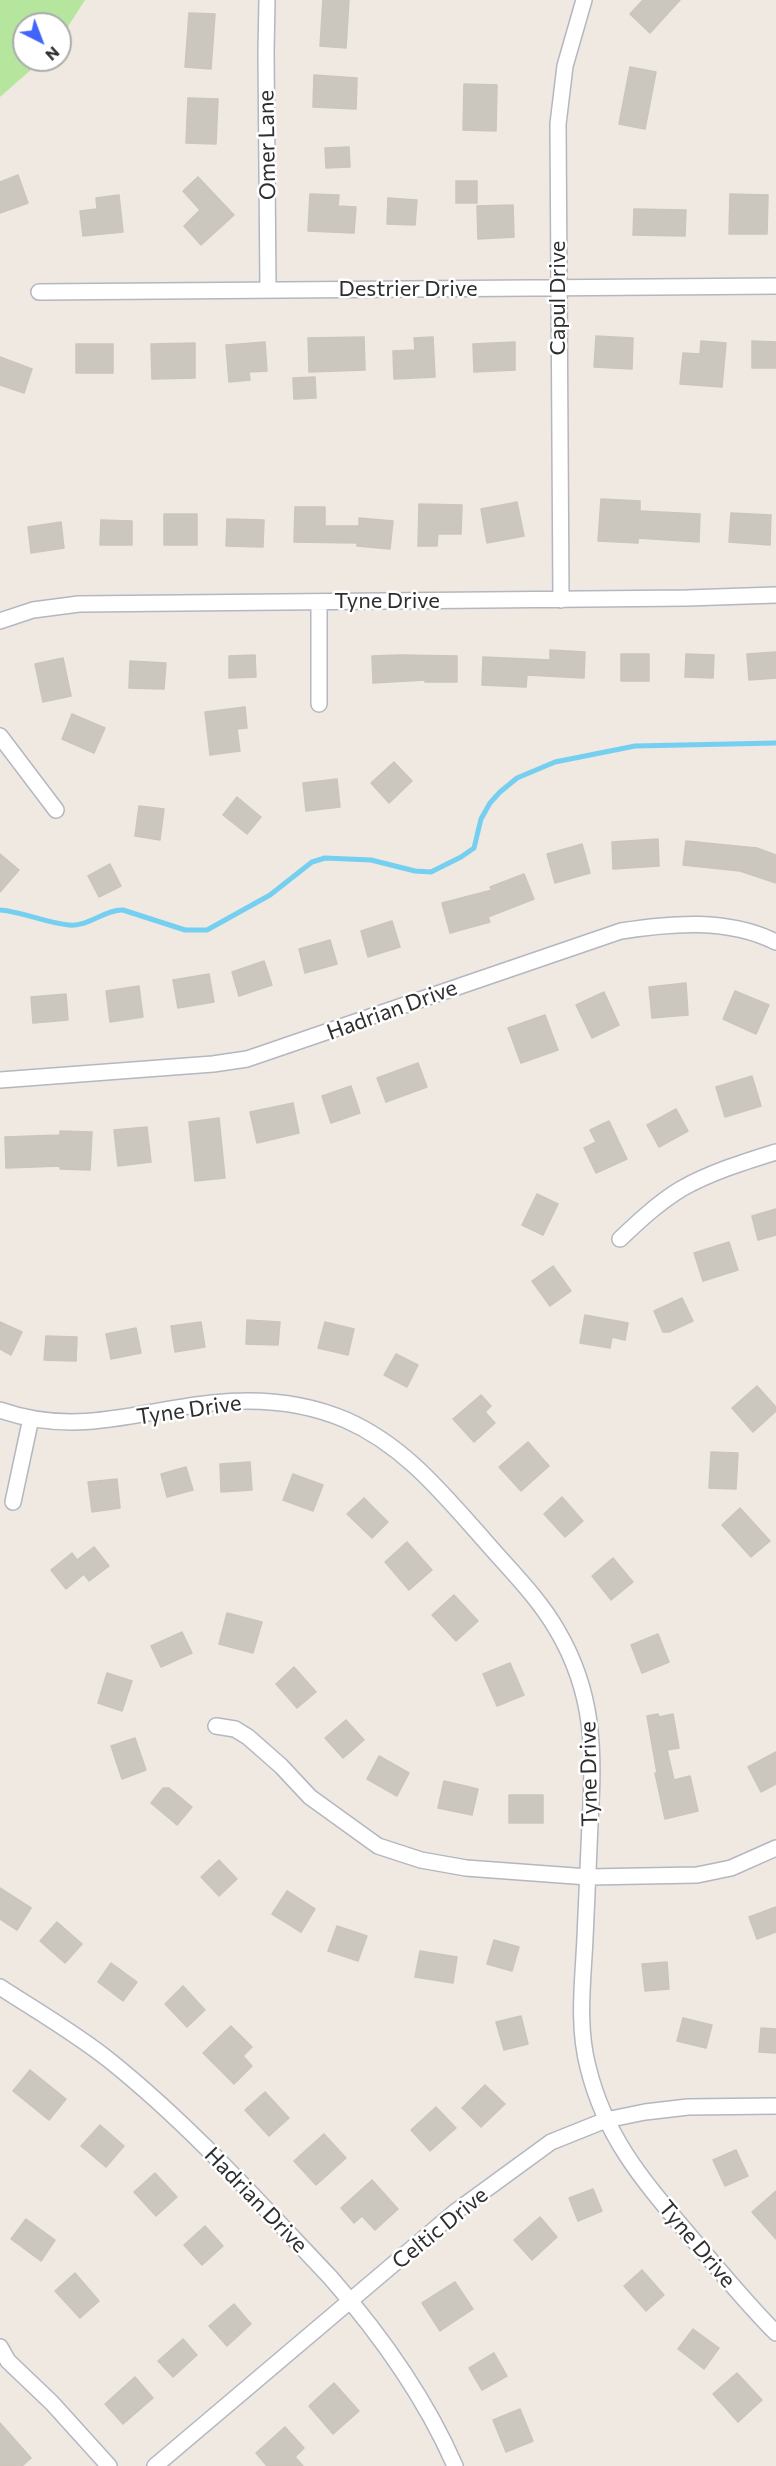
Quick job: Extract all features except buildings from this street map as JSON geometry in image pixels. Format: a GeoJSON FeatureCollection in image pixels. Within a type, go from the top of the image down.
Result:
{"type":"FeatureCollection","features":[{"type":"Feature","properties":{"kind":"street","name":"Omer Lane"},"geometry":{"type":"LineString","coordinates":[[267,0],[268,290]]}},
{"type":"Feature","properties":{"kind":"street","name":"Capul Drive"},"geometry":{"type":"LineString","coordinates":[[561,600],[557,288],[559,105],[565,66],[584,0]]}},
{"type":"Feature","properties":{"kind":"street","name":"Destrier Drive"},"geometry":{"type":"LineString","coordinates":[[39,292],[776,285]]}},
{"type":"Feature","properties":{"kind":"street","name":"Tyne Drive"},"geometry":{"type":"LineString","coordinates":[[0,621],[33,610],[80,604],[561,600],[776,595]]}},
{"type":"Feature","properties":{"kind":"street"},"geometry":{"type":"LineString","coordinates":[[319,602],[319,704]]}},
{"type":"Feature","properties":{"kind":"street"},"geometry":{"type":"LineString","coordinates":[[0,736],[56,810]]}},
{"type":"Feature","properties":{"kind":"street","name":"Hadrian Drive"},"geometry":{"type":"LineString","coordinates":[[0,1080],[213,1064],[248,1059],[621,931],[672,924],[695,924],[736,929],[776,942]]}},
{"type":"Feature","properties":{"kind":"street"},"geometry":{"type":"LineString","coordinates":[[620,1239],[664,1200],[681,1189],[725,1168],[776,1152]]}},
{"type":"Feature","properties":{"kind":"street","name":"Tyne Drive"},"geometry":{"type":"LineString","coordinates":[[0,1410],[59,1422],[85,1422],[114,1420],[210,1403],[281,1403],[345,1420],[397,1449],[447,1499],[540,1605],[567,1647],[581,1681],[588,1709],[592,1741],[582,2017],[587,2064],[606,2120],[621,2149],[639,2176],[776,2333]]}},
{"type":"Feature","properties":{"kind":"street"},"geometry":{"type":"LineString","coordinates":[[13,1502],[31,1418]]}},
{"type":"Feature","properties":{"kind":"street"},"geometry":{"type":"LineString","coordinates":[[216,1726],[235,1730],[249,1737],[310,1797],[378,1846],[397,1854],[466,1868],[588,1877],[697,1875],[731,1868],[776,1848]]}},
{"type":"Feature","properties":{"kind":"street","name":"Hadrian Drive"},"geometry":{"type":"LineString","coordinates":[[0,1987],[108,2059],[155,2098],[264,2208],[351,2301],[394,2358],[427,2412],[455,2466]]}},
{"type":"Feature","properties":{"kind":"street","name":"Celtic Drive"},"geometry":{"type":"LineString","coordinates":[[155,2466],[455,2212],[536,2152],[574,2131],[606,2120],[645,2112],[688,2108],[776,2106]]}},
{"type":"Feature","properties":{"kind":"street"},"geometry":{"type":"LineString","coordinates":[[0,2348],[8,2361],[52,2403],[109,2466]]}},
{"type":"Feature","properties":{"kind":"green space"},"geometry":{"type":"Polygon","coordinates":[[[0,0],[85,0],[72,20],[72,12],[12,12],[12,72],[28,72],[0,97],[0,0]]]}},
{"type":"Feature","properties":{"kind":"waterway"},"geometry":{"type":"LineString","coordinates":[[0,910],[69,925],[76,925],[116,910],[123,910],[185,930],[207,930],[270,895],[312,862],[325,858],[371,860],[415,871],[431,872],[474,848],[481,819],[490,803],[500,792],[517,778],[555,762],[635,746],[776,743]]}}]}
